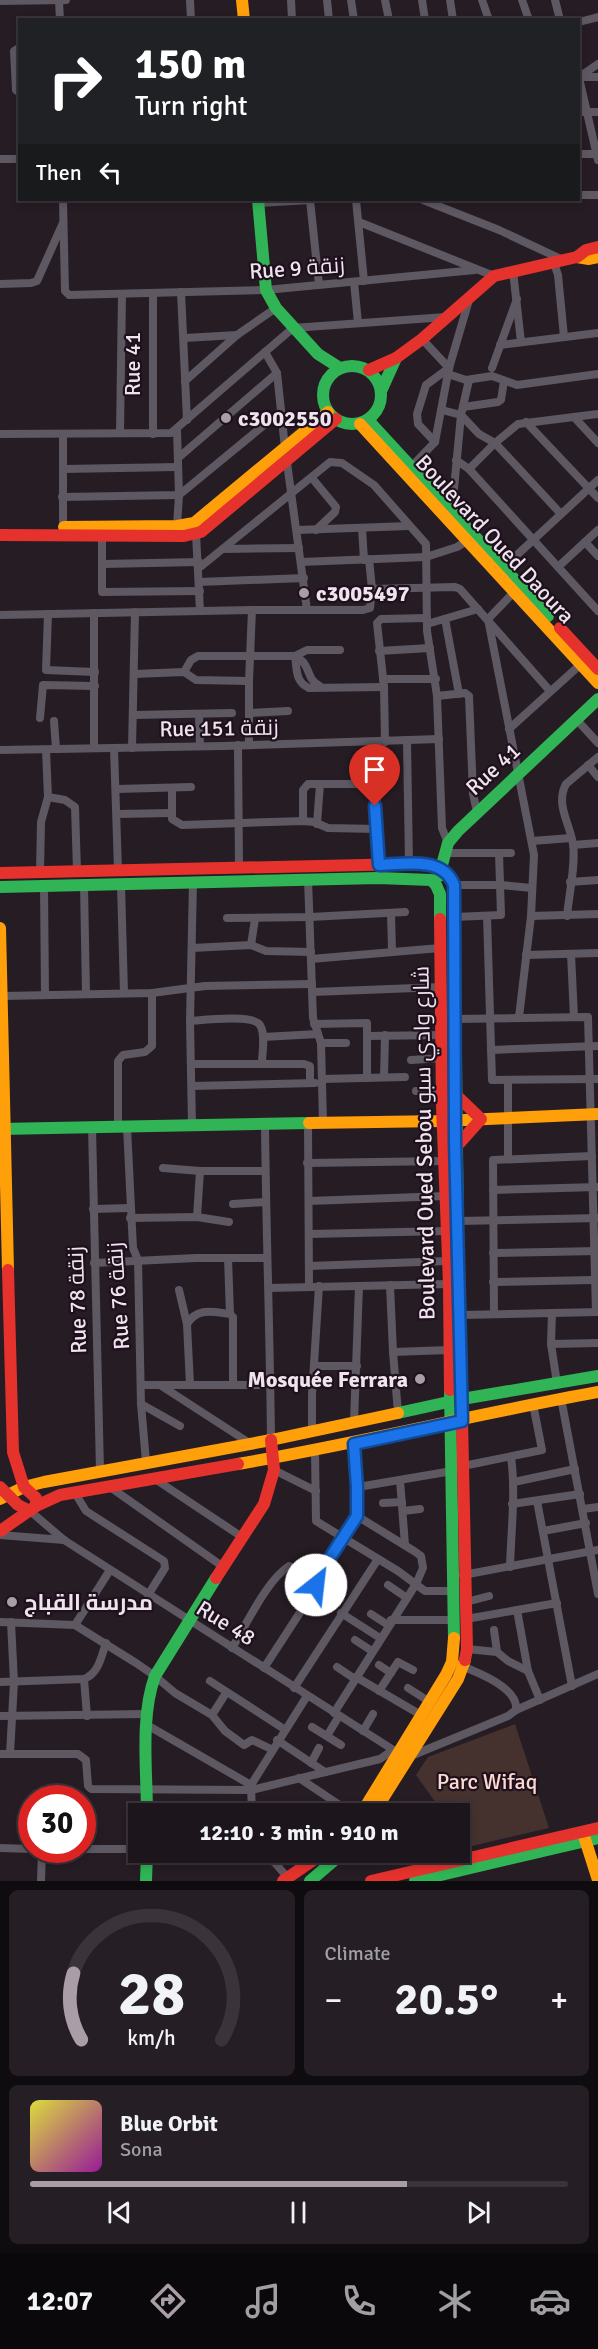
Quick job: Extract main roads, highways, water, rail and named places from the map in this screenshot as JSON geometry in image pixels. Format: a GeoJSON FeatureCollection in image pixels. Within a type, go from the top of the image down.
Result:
{"type":"FeatureCollection","features":[{"type":"Feature","properties":{"kind":"place","name":"c3002550"},"geometry":{"type":"Point","coordinates":[226,418]}},
{"type":"Feature","properties":{"kind":"place","name":"c3005497"},"geometry":{"type":"Point","coordinates":[304,593]}},
{"type":"Feature","properties":{"kind":"place","name":"Mosquée Ferrara"},"geometry":{"type":"Point","coordinates":[420,1379]}},
{"type":"Feature","properties":{"kind":"place","name":"مدرسة القباج"},"geometry":{"type":"Point","coordinates":[12,1602]}},
{"type":"Feature","properties":{"kind":"park label","name":"Parc Wifaq"},"geometry":{"type":"Point","coordinates":[487,1781]}}]}
